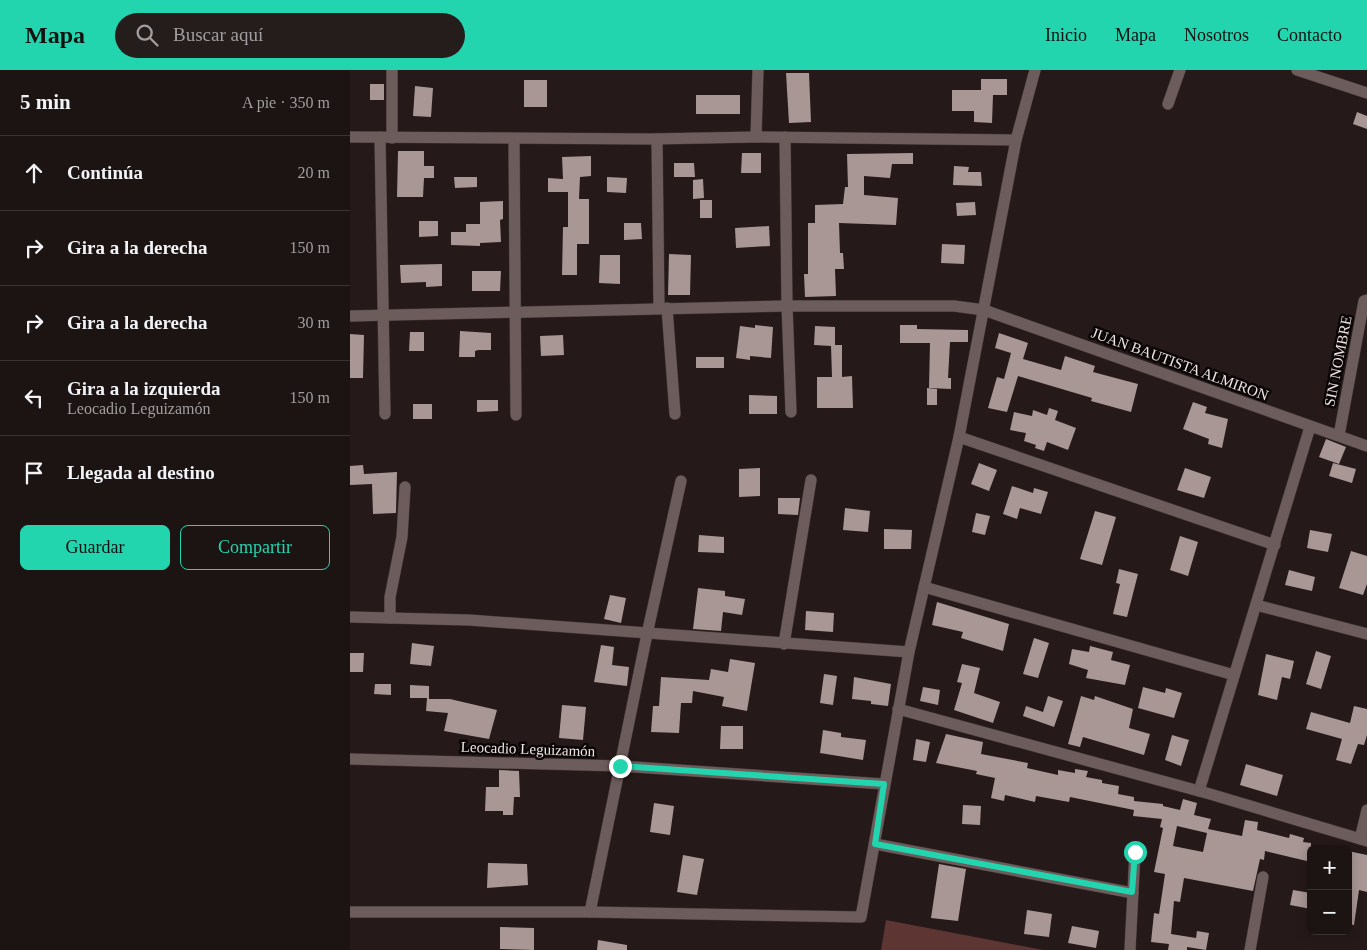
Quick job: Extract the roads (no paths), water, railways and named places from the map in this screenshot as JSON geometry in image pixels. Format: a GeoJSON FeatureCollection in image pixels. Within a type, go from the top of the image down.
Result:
{"type":"FeatureCollection","features":[{"type":"Feature","properties":{"kind":"street"},"geometry":{"type":"LineString","coordinates":[[392,70],[392,138]]}},
{"type":"Feature","properties":{"kind":"street"},"geometry":{"type":"LineString","coordinates":[[756,137],[758,70]]}},
{"type":"Feature","properties":{"kind":"street"},"geometry":{"type":"LineString","coordinates":[[350,912],[590,912],[861,917],[909,652],[959,437],[1016,140],[1035,70]]}},
{"type":"Feature","properties":{"kind":"street"},"geometry":{"type":"LineString","coordinates":[[1168,104],[1180,70]]}},
{"type":"Feature","properties":{"kind":"street"},"geometry":{"type":"LineString","coordinates":[[1297,70],[1331,75],[1367,93]]}},
{"type":"Feature","properties":{"kind":"street"},"geometry":{"type":"LineString","coordinates":[[380,137],[385,316],[385,414]]}},
{"type":"Feature","properties":{"kind":"street"},"geometry":{"type":"LineString","coordinates":[[786,137],[786,306],[790,412]]}},
{"type":"Feature","properties":{"kind":"street"},"geometry":{"type":"LineString","coordinates":[[350,138],[657,139],[786,137],[1016,140]]}},
{"type":"Feature","properties":{"kind":"street"},"geometry":{"type":"LineString","coordinates":[[514,139],[516,415]]}},
{"type":"Feature","properties":{"kind":"street"},"geometry":{"type":"LineString","coordinates":[[657,139],[663,308],[675,414]]}},
{"type":"Feature","properties":{"kind":"street","name":"SIN NOMBRE"},"geometry":{"type":"LineString","coordinates":[[1340,430],[1364,301],[1367,300]]}},
{"type":"Feature","properties":{"kind":"street","name":"JUAN BAUTISTA ALMIRON"},"geometry":{"type":"LineString","coordinates":[[350,316],[663,308],[954,306],[984,310],[1367,446]]}},
{"type":"Feature","properties":{"kind":"street"},"geometry":{"type":"LineString","coordinates":[[1199,791],[1310,427]]}},
{"type":"Feature","properties":{"kind":"street"},"geometry":{"type":"LineString","coordinates":[[959,437],[1275,545]]}},
{"type":"Feature","properties":{"kind":"street"},"geometry":{"type":"LineString","coordinates":[[784,644],[811,480]]}},
{"type":"Feature","properties":{"kind":"street"},"geometry":{"type":"LineString","coordinates":[[590,912],[647,634],[681,481]]}},
{"type":"Feature","properties":{"kind":"street"},"geometry":{"type":"LineString","coordinates":[[390,618],[390,597],[402,537],[405,487]]}},
{"type":"Feature","properties":{"kind":"street"},"geometry":{"type":"LineString","coordinates":[[924,587],[1234,675]]}},
{"type":"Feature","properties":{"kind":"street"},"geometry":{"type":"LineString","coordinates":[[1256,605],[1367,634]]}},
{"type":"Feature","properties":{"kind":"street"},"geometry":{"type":"LineString","coordinates":[[350,617],[469,620],[909,652]]}},
{"type":"Feature","properties":{"kind":"street"},"geometry":{"type":"LineString","coordinates":[[898,709],[1199,791],[1363,840],[1367,810]]}},
{"type":"Feature","properties":{"kind":"street","name":"Leocadio Leguizamón"},"geometry":{"type":"LineString","coordinates":[[350,759],[620,766],[884,784]]}},
{"type":"Feature","properties":{"kind":"street"},"geometry":{"type":"LineString","coordinates":[[875,844],[1132,892]]}},
{"type":"Feature","properties":{"kind":"street"},"geometry":{"type":"LineString","coordinates":[[1130,950],[1135,852]]}},
{"type":"Feature","properties":{"kind":"street"},"geometry":{"type":"LineString","coordinates":[[1250,950],[1263,877]]}}]}
